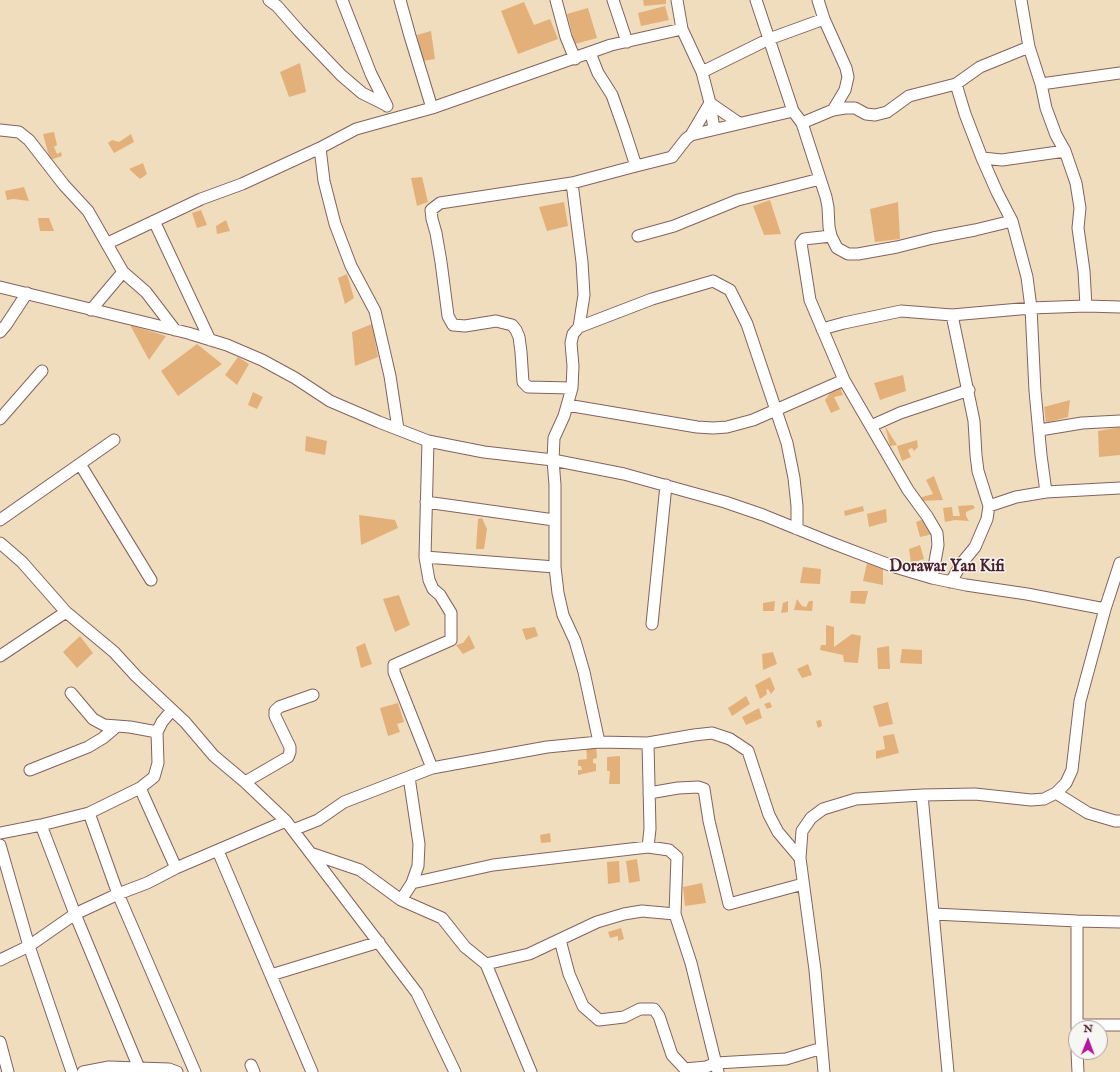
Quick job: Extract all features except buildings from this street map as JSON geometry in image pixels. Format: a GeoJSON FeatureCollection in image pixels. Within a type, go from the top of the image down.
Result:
{"type":"FeatureCollection","features":[{"type":"Feature","properties":{"kind":"street"},"geometry":{"type":"LineString","coordinates":[[269,0],[277,6],[341,75],[362,93],[386,105]]}},
{"type":"Feature","properties":{"kind":"street"},"geometry":{"type":"LineString","coordinates":[[342,0],[371,74],[393,119]]}},
{"type":"Feature","properties":{"kind":"street"},"geometry":{"type":"LineString","coordinates":[[400,0],[432,108]]}},
{"type":"Feature","properties":{"kind":"street"},"geometry":{"type":"LineString","coordinates":[[556,0],[566,37],[575,59]]}},
{"type":"Feature","properties":{"kind":"street"},"geometry":{"type":"LineString","coordinates":[[613,0],[627,42]]}},
{"type":"Feature","properties":{"kind":"street"},"geometry":{"type":"LineString","coordinates":[[677,0],[682,29],[702,72],[710,103],[714,129]]}},
{"type":"Feature","properties":{"kind":"street"},"geometry":{"type":"LineString","coordinates":[[756,0],[793,111],[802,123],[826,197],[830,236],[837,248],[848,254],[858,254],[897,247],[1012,221]]}},
{"type":"Feature","properties":{"kind":"street"},"geometry":{"type":"LineString","coordinates":[[1021,0],[1029,47],[1041,84],[1046,108],[1056,135],[1065,151],[1076,183],[1080,208],[1078,228],[1084,271],[1086,306]]}},
{"type":"Feature","properties":{"kind":"street"},"geometry":{"type":"LineString","coordinates":[[821,2],[824,20],[846,68],[848,77],[844,90],[834,110]]}},
{"type":"Feature","properties":{"kind":"street"},"geometry":{"type":"LineString","coordinates":[[702,72],[769,39],[824,20]]}},
{"type":"Feature","properties":{"kind":"street"},"geometry":{"type":"LineString","coordinates":[[108,243],[200,199],[242,184],[320,148],[356,129],[432,108],[575,59],[611,45],[682,29]]}},
{"type":"Feature","properties":{"kind":"street"},"geometry":{"type":"LineString","coordinates":[[802,123],[834,110],[855,108],[866,114],[875,115],[887,112],[909,96],[956,84],[980,67],[1029,47]]}},
{"type":"Feature","properties":{"kind":"street"},"geometry":{"type":"LineString","coordinates":[[590,53],[598,73],[612,95],[636,166]]}},
{"type":"Feature","properties":{"kind":"street"},"geometry":{"type":"LineString","coordinates":[[1041,84],[1120,73]]}},
{"type":"Feature","properties":{"kind":"street"},"geometry":{"type":"LineString","coordinates":[[956,84],[982,158],[1012,221],[1027,277],[1031,308],[1035,391],[1046,492]]}},
{"type":"Feature","properties":{"kind":"street"},"geometry":{"type":"LineString","coordinates":[[710,103],[739,123]]}},
{"type":"Feature","properties":{"kind":"street"},"geometry":{"type":"LineString","coordinates":[[572,388],[528,387],[523,382],[521,352],[516,330],[512,325],[496,321],[465,326],[453,326],[448,316],[441,262],[431,210],[440,203],[572,183],[672,156],[691,135],[710,103]]}},
{"type":"Feature","properties":{"kind":"street"},"geometry":{"type":"LineString","coordinates":[[691,135],[793,111]]}},
{"type":"Feature","properties":{"kind":"street"},"geometry":{"type":"LineString","coordinates":[[0,130],[19,132],[29,140],[64,185],[88,211],[108,243],[123,272],[146,292],[175,330]]}},
{"type":"Feature","properties":{"kind":"street"},"geometry":{"type":"LineString","coordinates":[[320,148],[324,180],[335,224],[351,266],[375,311],[390,376],[398,429]]}},
{"type":"Feature","properties":{"kind":"street"},"geometry":{"type":"LineString","coordinates":[[982,158],[1002,160],[1065,151]]}},
{"type":"Feature","properties":{"kind":"street"},"geometry":{"type":"LineString","coordinates":[[638,236],[674,226],[738,200],[820,179]]}},
{"type":"Feature","properties":{"kind":"street"},"geometry":{"type":"LineString","coordinates":[[572,183],[582,262],[584,295],[579,328]]}},
{"type":"Feature","properties":{"kind":"street"},"geometry":{"type":"LineString","coordinates":[[154,221],[210,340]]}},
{"type":"Feature","properties":{"kind":"street"},"geometry":{"type":"LineString","coordinates":[[830,236],[804,239],[801,243],[810,300],[844,380],[908,490],[927,516],[937,533],[938,545],[932,578]]}},
{"type":"Feature","properties":{"kind":"street"},"geometry":{"type":"LineString","coordinates":[[91,310],[123,272]]}},
{"type":"Feature","properties":{"kind":"street"},"geometry":{"type":"LineString","coordinates":[[599,742],[584,672],[575,641],[563,615],[558,594],[555,567],[554,438],[572,388],[573,366],[571,343],[574,334],[579,328],[652,298],[713,281],[730,290],[747,324],[787,443],[794,478],[797,506],[797,529]]}},
{"type":"Feature","properties":{"kind":"street"},"geometry":{"type":"LineString","coordinates":[[0,287],[210,340],[262,360],[295,378],[330,402],[428,441],[484,452],[553,460],[624,474],[725,502],[763,515],[895,567],[932,578],[1105,609]]}},
{"type":"Feature","properties":{"kind":"street"},"geometry":{"type":"LineString","coordinates":[[0,332],[27,293]]}},
{"type":"Feature","properties":{"kind":"street"},"geometry":{"type":"LineString","coordinates":[[822,329],[844,322],[901,311],[952,315],[1031,308],[1086,306],[1120,307]]}},
{"type":"Feature","properties":{"kind":"street"},"geometry":{"type":"LineString","coordinates":[[951,582],[961,564],[975,547],[987,519],[989,506],[978,471],[974,421],[969,390],[952,315]]}},
{"type":"Feature","properties":{"kind":"street"},"geometry":{"type":"LineString","coordinates":[[0,419],[42,371]]}},
{"type":"Feature","properties":{"kind":"street"},"geometry":{"type":"LineString","coordinates":[[567,404],[697,427],[727,427],[753,420],[844,380]]}},
{"type":"Feature","properties":{"kind":"street"},"geometry":{"type":"LineString","coordinates":[[871,426],[900,413],[969,390]]}},
{"type":"Feature","properties":{"kind":"street"},"geometry":{"type":"LineString","coordinates":[[1040,430],[1082,423],[1120,421]]}},
{"type":"Feature","properties":{"kind":"street"},"geometry":{"type":"LineString","coordinates":[[0,520],[114,440]]}},
{"type":"Feature","properties":{"kind":"street"},"geometry":{"type":"LineString","coordinates":[[428,441],[425,557],[429,580],[433,589],[440,595],[451,613],[451,640],[394,665],[394,672],[432,768]]}},
{"type":"Feature","properties":{"kind":"street"},"geometry":{"type":"LineString","coordinates":[[80,464],[151,580]]}},
{"type":"Feature","properties":{"kind":"street"},"geometry":{"type":"LineString","coordinates":[[652,624],[666,485]]}},
{"type":"Feature","properties":{"kind":"street"},"geometry":{"type":"LineString","coordinates":[[989,506],[1016,497],[1046,492],[1120,488]]}},
{"type":"Feature","properties":{"kind":"street"},"geometry":{"type":"LineString","coordinates":[[426,502],[554,520]]}},
{"type":"Feature","properties":{"kind":"street"},"geometry":{"type":"LineString","coordinates":[[0,543],[5,554],[22,562],[66,612],[114,652],[136,676],[184,722],[214,756],[245,782],[290,826],[313,854],[417,993],[455,1072]]}},
{"type":"Feature","properties":{"kind":"street"},"geometry":{"type":"LineString","coordinates":[[425,557],[555,567]]}},
{"type":"Feature","properties":{"kind":"street"},"geometry":{"type":"LineString","coordinates":[[824,1072],[815,970],[800,858],[802,831],[811,818],[823,809],[856,799],[922,794],[975,794],[1031,800],[1044,799],[1056,793],[1066,783],[1072,770],[1080,701],[1105,609],[1120,563]]}},
{"type":"Feature","properties":{"kind":"street"},"geometry":{"type":"LineString","coordinates":[[0,656],[66,612]]}},
{"type":"Feature","properties":{"kind":"street"},"geometry":{"type":"LineString","coordinates":[[71,693],[93,719],[104,725],[130,727],[157,732]]}},
{"type":"Feature","properties":{"kind":"street"},"geometry":{"type":"LineString","coordinates":[[245,782],[288,757],[290,747],[275,716],[275,711],[279,707],[313,695]]}},
{"type":"Feature","properties":{"kind":"street"},"geometry":{"type":"LineString","coordinates":[[0,833],[89,813],[140,788],[154,776],[158,763],[157,732],[162,722],[172,710]]}},
{"type":"Feature","properties":{"kind":"street"},"geometry":{"type":"LineString","coordinates":[[30,770],[88,747],[103,738],[116,727]]}},
{"type":"Feature","properties":{"kind":"street"},"geometry":{"type":"LineString","coordinates":[[0,960],[28,946],[75,914],[118,894],[147,883],[176,868],[218,851],[290,826],[318,820],[344,802],[432,768],[547,747],[599,742],[648,743],[712,733],[730,739],[748,751],[768,815],[778,832],[800,858]]}},
{"type":"Feature","properties":{"kind":"street"},"geometry":{"type":"LineString","coordinates":[[648,743],[650,829],[648,846]]}},
{"type":"Feature","properties":{"kind":"street"},"geometry":{"type":"LineString","coordinates":[[401,900],[412,883],[418,866],[419,844],[409,777]]}},
{"type":"Feature","properties":{"kind":"street"},"geometry":{"type":"LineString","coordinates":[[140,788],[176,868]]}},
{"type":"Feature","properties":{"kind":"street"},"geometry":{"type":"LineString","coordinates":[[649,793],[678,788],[704,788],[709,821],[729,904],[803,884]]}},
{"type":"Feature","properties":{"kind":"street"},"geometry":{"type":"LineString","coordinates":[[1056,793],[1088,813],[1120,821]]}},
{"type":"Feature","properties":{"kind":"street"},"geometry":{"type":"LineString","coordinates":[[922,794],[948,1072]]}},
{"type":"Feature","properties":{"kind":"street"},"geometry":{"type":"LineString","coordinates":[[89,813],[118,894],[195,1072]]}},
{"type":"Feature","properties":{"kind":"street"},"geometry":{"type":"LineString","coordinates":[[41,825],[75,914],[139,1068]]}},
{"type":"Feature","properties":{"kind":"street"},"geometry":{"type":"LineString","coordinates":[[0,844],[28,946],[72,1072]]}},
{"type":"Feature","properties":{"kind":"street"},"geometry":{"type":"LineString","coordinates":[[412,883],[493,865],[648,846],[669,850],[676,857],[676,914],[691,963],[717,1068]]}},
{"type":"Feature","properties":{"kind":"street"},"geometry":{"type":"LineString","coordinates":[[218,851],[312,1072]]}},
{"type":"Feature","properties":{"kind":"street"},"geometry":{"type":"LineString","coordinates":[[313,854],[360,870],[401,900],[442,918],[465,947],[486,964],[531,1072]]}},
{"type":"Feature","properties":{"kind":"street"},"geometry":{"type":"LineString","coordinates":[[486,964],[529,954],[597,922],[624,914],[642,911],[676,914]]}},
{"type":"Feature","properties":{"kind":"street"},"geometry":{"type":"LineString","coordinates":[[934,914],[1077,922],[1120,922]]}},
{"type":"Feature","properties":{"kind":"street"},"geometry":{"type":"LineString","coordinates":[[1077,922],[1077,1020]]}},
{"type":"Feature","properties":{"kind":"street"},"geometry":{"type":"LineString","coordinates":[[560,940],[569,974],[583,1006],[599,1020],[624,1017],[640,1009],[654,1009],[659,1016],[672,1054],[686,1070],[706,1066],[717,1068],[786,1060],[822,1048]]}},
{"type":"Feature","properties":{"kind":"street"},"geometry":{"type":"LineString","coordinates":[[271,975],[379,942]]}},
{"type":"Feature","properties":{"kind":"street"},"geometry":{"type":"LineString","coordinates":[[1108,1026],[1120,1025]]}},
{"type":"Feature","properties":{"kind":"street"},"geometry":{"type":"LineString","coordinates":[[0,1042],[8,1072]]}},
{"type":"Feature","properties":{"kind":"street"},"geometry":{"type":"LineString","coordinates":[[1077,1060],[1078,1072]]}},
{"type":"Feature","properties":{"kind":"street"},"geometry":{"type":"LineString","coordinates":[[83,1072],[109,1067],[172,1071]]}},
{"type":"Feature","properties":{"kind":"district","name":"Dorawar Yan Kifi"},"geometry":{"type":"Point","coordinates":[947,568]}}]}
